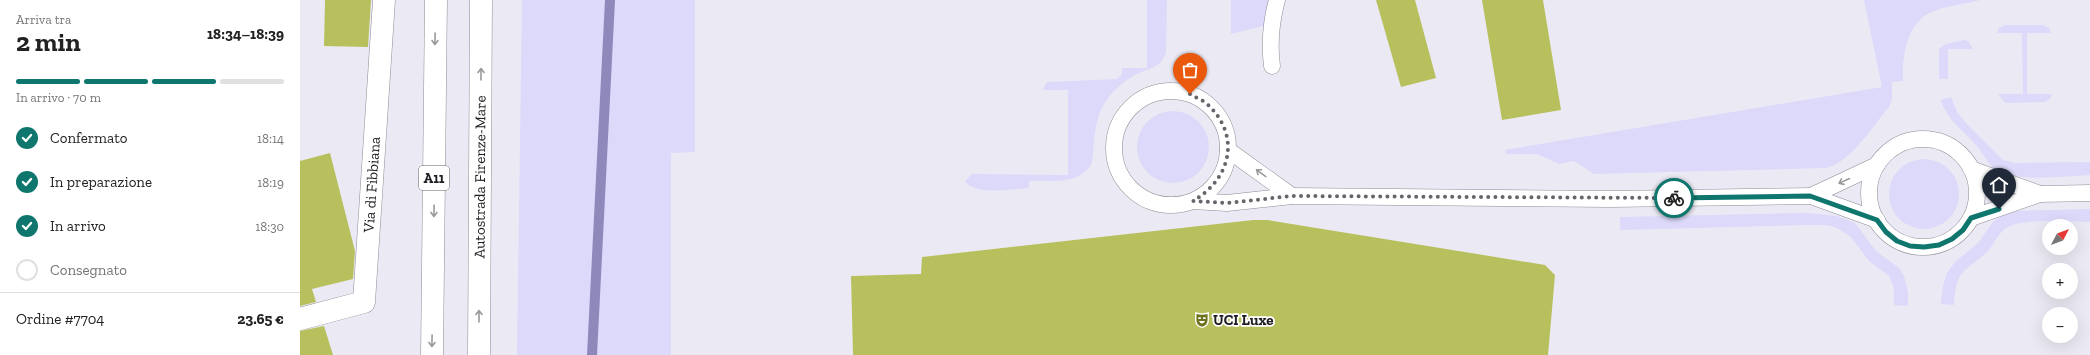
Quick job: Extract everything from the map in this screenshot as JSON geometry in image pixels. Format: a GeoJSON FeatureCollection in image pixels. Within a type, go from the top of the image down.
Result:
{"type":"FeatureCollection","features":[{"type":"Feature","properties":{"kind":"main road","name":"Via di Fibbiana"},"geometry":{"type":"LineString","coordinates":[[300,319],[364,302],[384,0]]}},
{"type":"Feature","properties":{"kind":"main road","name":"A11"},"geometry":{"type":"LineString","coordinates":[[432,355],[436,0]]}},
{"type":"Feature","properties":{"kind":"main road","name":"Autostrada Firenze-Mare"},"geometry":{"type":"LineString","coordinates":[[479,355],[481,0]]}},
{"type":"Feature","properties":{"kind":"lane"},"geometry":{"type":"LineString","coordinates":[[1272,66],[1270,45],[1277,0]]}},
{"type":"Feature","properties":{"kind":"lane"},"geometry":{"type":"LineString","coordinates":[[1193,201],[1207,192],[1218,180],[1225,166],[1228,150],[1226,132],[1218,116],[1206,103],[1190,94],[1173,91],[1156,92],[1140,100],[1127,112],[1118,126],[1114,144],[1115,161],[1121,176],[1132,189],[1145,198],[1160,204],[1177,205],[1193,201],[1227,203],[1292,196],[1611,199],[1810,196],[1877,220]]}},
{"type":"Feature","properties":{"kind":"lane"},"geometry":{"type":"LineString","coordinates":[[1921,140],[1944,144],[1955,150],[1964,158],[1971,169],[1976,181],[1977,194],[1971,218],[1963,230],[1952,239],[1939,245],[1924,247],[1910,246],[1897,241],[1886,232],[1877,220],[1871,207],[1870,192],[1872,178],[1877,165],[1889,152],[1899,146],[1921,140]]}},
{"type":"Feature","properties":{"kind":"lane"},"geometry":{"type":"LineString","coordinates":[[1228,150],[1292,196]]}},
{"type":"Feature","properties":{"kind":"lane"},"geometry":{"type":"LineString","coordinates":[[1810,196],[1877,165]]}},
{"type":"Feature","properties":{"kind":"lane"},"geometry":{"type":"LineString","coordinates":[[1971,169],[2040,194]]}},
{"type":"Feature","properties":{"kind":"lane"},"geometry":{"type":"LineString","coordinates":[[1971,218],[2040,194],[2090,193]]}},
{"type":"Feature","properties":{"kind":"shaded area"},"geometry":{"type":"Polygon","coordinates":[[[522,0],[695,0],[695,152],[671,153],[671,355],[517,355],[522,0]]]}},
{"type":"Feature","properties":{"kind":"shaded area"},"geometry":{"type":"Polygon","coordinates":[[[1147,0],[1167,0],[1166,53],[1157,65],[1127,80],[1115,90],[1106,101],[1097,123],[1092,163],[1086,170],[1072,179],[1055,181],[1029,181],[1029,188],[985,190],[976,189],[970,186],[965,181],[972,174],[1068,175],[1068,90],[1043,90],[1046,83],[1117,79],[1122,74],[1122,68],[1147,68],[1147,0]]]}},
{"type":"Feature","properties":{"kind":"shaded area"},"geometry":{"type":"Polygon","coordinates":[[[1231,0],[1272,0],[1267,25],[1231,34],[1231,0]]]}},
{"type":"Feature","properties":{"kind":"shaded area"},"geometry":{"type":"Polygon","coordinates":[[[1864,0],[1980,0],[1937,10],[1919,21],[1908,39],[1905,49],[1903,81],[1892,82],[1892,99],[1889,107],[1860,143],[1844,159],[1826,168],[1594,174],[1574,161],[1559,164],[1537,154],[1506,154],[1505,150],[1882,87],[1864,0]]]}},
{"type":"Feature","properties":{"kind":"shaded area"},"geometry":{"type":"Polygon","coordinates":[[[2005,25],[2043,25],[2049,28],[2051,33],[2027,33],[2027,94],[2052,94],[2050,99],[2045,102],[2005,103],[1998,94],[2023,94],[2022,33],[1997,33],[1999,28],[2005,25]]]}},
{"type":"Feature","properties":{"kind":"shaded area"},"geometry":{"type":"Polygon","coordinates":[[[1964,40],[1968,41],[1973,49],[1948,49],[1948,79],[1939,79],[1939,49],[1946,44],[1964,40]]]}},
{"type":"Feature","properties":{"kind":"shaded area"},"geometry":{"type":"Polygon","coordinates":[[[1951,97],[1957,112],[2003,160],[2015,163],[2090,162],[2090,175],[2041,178],[2015,176],[1995,169],[1989,164],[1977,146],[1955,124],[1944,108],[1940,100],[1951,97]]]}},
{"type":"Feature","properties":{"kind":"shaded area"},"geometry":{"type":"Polygon","coordinates":[[[1166,111],[1180,111],[1187,113],[1199,121],[1207,133],[1209,147],[1207,161],[1199,173],[1187,181],[1180,183],[1166,183],[1159,181],[1147,173],[1139,161],[1137,154],[1137,140],[1139,133],[1147,121],[1159,113],[1166,111]]]}},
{"type":"Feature","properties":{"kind":"shaded area"},"geometry":{"type":"Polygon","coordinates":[[[1924,159],[1937,162],[1949,169],[1956,181],[1959,194],[1956,207],[1949,219],[1937,226],[1924,229],[1911,226],[1899,219],[1892,207],[1889,194],[1892,181],[1899,169],[1911,162],[1924,159]]]}},
{"type":"Feature","properties":{"kind":"shaded area"},"geometry":{"type":"Polygon","coordinates":[[[2090,209],[2090,222],[2078,222],[2078,219],[2042,219],[2042,222],[2012,225],[2002,231],[1989,250],[1962,274],[1956,285],[1954,305],[1941,304],[1943,286],[1947,273],[1955,262],[1978,243],[1993,222],[2003,215],[2014,211],[2090,209]]]}},
{"type":"Feature","properties":{"kind":"shaded area"},"geometry":{"type":"Polygon","coordinates":[[[1806,213],[1837,216],[1855,223],[1876,251],[1899,268],[1904,276],[1908,292],[1908,306],[1894,305],[1894,288],[1889,276],[1869,261],[1851,237],[1835,227],[1826,225],[1807,225],[1620,230],[1620,217],[1806,213]]]}},
{"type":"Feature","properties":{"kind":"building"},"geometry":{"type":"Polygon","coordinates":[[[325,0],[371,0],[368,47],[324,46],[325,0]]]}},
{"type":"Feature","properties":{"kind":"building"},"geometry":{"type":"Polygon","coordinates":[[[1376,0],[1415,0],[1436,78],[1401,87],[1376,0]]]}},
{"type":"Feature","properties":{"kind":"building"},"geometry":{"type":"Polygon","coordinates":[[[1482,0],[1543,0],[1561,110],[1502,120],[1482,0]]]}},
{"type":"Feature","properties":{"kind":"building"},"geometry":{"type":"Polygon","coordinates":[[[330,153],[355,251],[353,279],[312,289],[316,302],[300,306],[300,161],[330,153]]]}},
{"type":"Feature","properties":{"kind":"building","name":"UCI Luxe"},"geometry":{"type":"Polygon","coordinates":[[[1253,220],[1267,220],[1545,265],[1555,275],[1548,355],[853,355],[851,276],[921,274],[922,257],[1253,220]]]}},
{"type":"Feature","properties":{"kind":"building"},"geometry":{"type":"Polygon","coordinates":[[[324,326],[333,355],[300,355],[300,331],[324,326]]]}},
{"type":"Feature","properties":{"kind":"waterway"},"geometry":{"type":"LineString","coordinates":[[592,355],[610,0]]}},
{"type":"Feature","properties":{"kind":"way so far"},"geometry":{"type":"LineString","coordinates":[[1190,94],[1206,103],[1218,116],[1226,132],[1228,150],[1225,166],[1218,180],[1207,192],[1193,201],[1227,203],[1292,196],[1611,199],[1674,198]]}},
{"type":"Feature","properties":{"kind":"place","name":"UCI Luxe"},"geometry":{"type":"Point","coordinates":[1202,320]}},
{"type":"Feature","properties":{"kind":"route"},"geometry":{"type":"LineString","coordinates":[[1674,198],[1810,196],[1877,220],[1886,232],[1897,241],[1910,246],[1924,247],[1939,245],[1952,239],[1963,230],[1971,218],[1999,209]]}}]}
